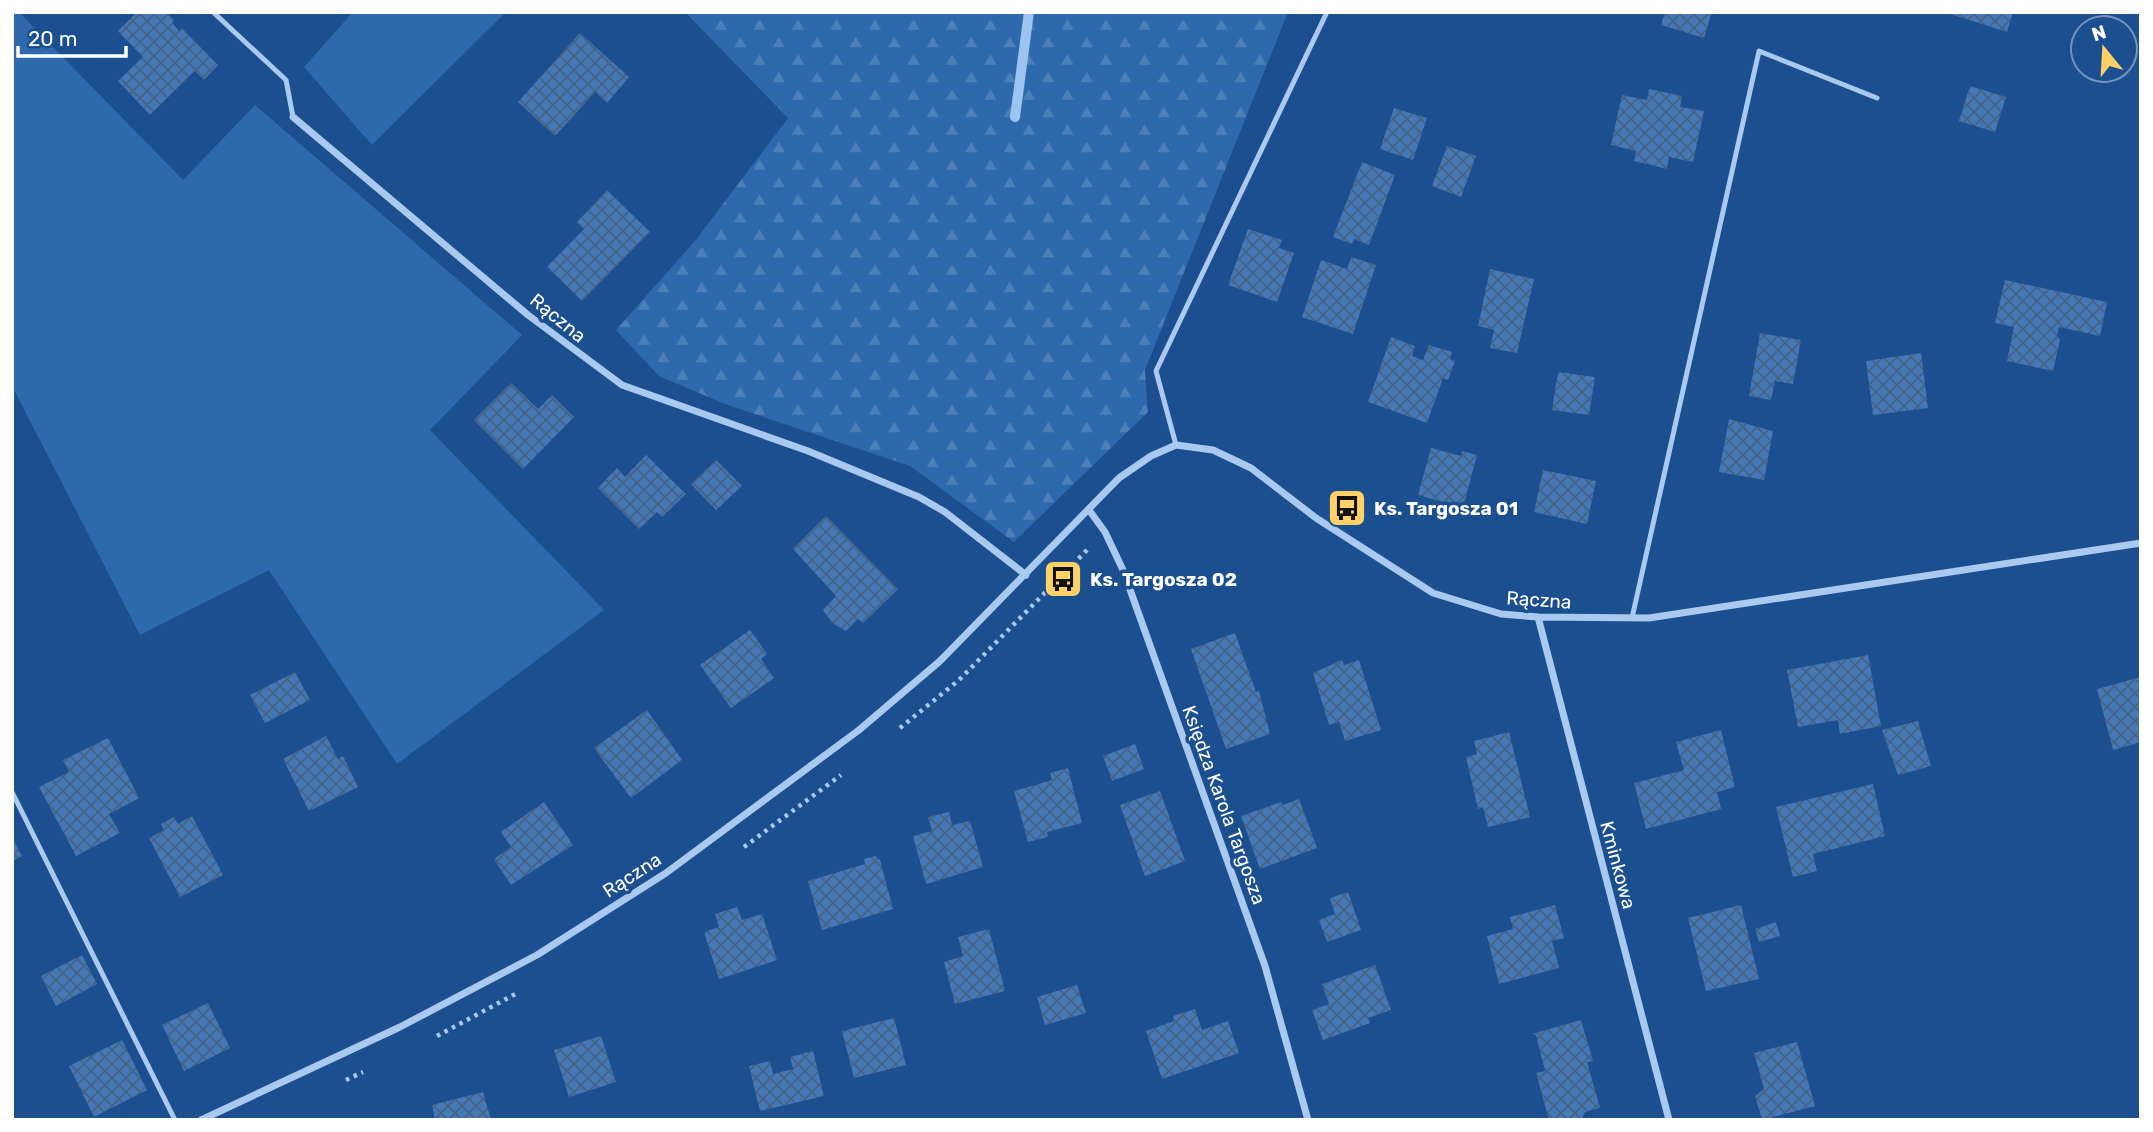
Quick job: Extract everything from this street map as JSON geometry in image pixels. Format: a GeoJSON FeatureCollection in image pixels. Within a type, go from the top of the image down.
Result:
{"type":"FeatureCollection","features":[{"type":"Feature","properties":{"kind":"street","name":"Rączna"},"geometry":{"type":"LineString","coordinates":[[293,117],[528,315],[584,360],[622,385],[808,451],[919,497],[945,512],[1026,575]]}},
{"type":"Feature","properties":{"kind":"street","name":"Rączna"},"geometry":{"type":"LineString","coordinates":[[201,1120],[400,1027],[537,955],[666,873],[859,730],[940,661],[1089,509],[1135,466],[1176,445],[1213,450],[1251,468],[1316,518],[1433,593],[1489,611],[1538,617],[1649,618],[2141,543]]}},
{"type":"Feature","properties":{"kind":"street","name":"Księdza Karola Targosza"},"geometry":{"type":"LineString","coordinates":[[1089,509],[1105,532],[1123,570],[1265,965],[1308,1120]]}},
{"type":"Feature","properties":{"kind":"street","name":"Kminkowa"},"geometry":{"type":"LineString","coordinates":[[1538,617],[1669,1120]]}},
{"type":"Feature","properties":{"kind":"lane"},"geometry":{"type":"LineString","coordinates":[[213,12],[286,80],[293,117]]}},
{"type":"Feature","properties":{"kind":"lane"},"geometry":{"type":"LineString","coordinates":[[1176,445],[1156,371],[1327,12]]}},
{"type":"Feature","properties":{"kind":"lane"},"geometry":{"type":"LineString","coordinates":[[1632,618],[1759,51],[1877,98]]}},
{"type":"Feature","properties":{"kind":"lane"},"geometry":{"type":"LineString","coordinates":[[12,792],[174,1120]]}},
{"type":"Feature","properties":{"kind":"green space"},"geometry":{"type":"Polygon","coordinates":[[[12,12],[19,12],[183,180],[255,105],[522,335],[430,430],[604,610],[397,764],[269,570],[140,635],[12,386],[12,12]]]}},
{"type":"Feature","properties":{"kind":"green space"},"geometry":{"type":"Polygon","coordinates":[[[353,12],[506,12],[372,145],[304,67],[353,12]]]}},
{"type":"Feature","properties":{"kind":"green space"},"geometry":{"type":"Polygon","coordinates":[[[685,12],[1288,12],[1145,370],[1148,412],[1014,542],[910,466],[725,404],[659,376],[616,330],[695,241],[788,118],[685,12]]]}},
{"type":"Feature","properties":{"kind":"building"},"geometry":{"type":"Polygon","coordinates":[[[137,12],[166,12],[179,31],[182,28],[218,65],[204,80],[195,71],[150,115],[118,81],[143,57],[118,31],[137,12]]]}},
{"type":"Feature","properties":{"kind":"building"},"geometry":{"type":"Polygon","coordinates":[[[1665,12],[1712,12],[1704,38],[1661,25],[1665,12]]]}},
{"type":"Feature","properties":{"kind":"building"},"geometry":{"type":"Polygon","coordinates":[[[1944,12],[2013,12],[2007,32],[1944,12]]]}},
{"type":"Feature","properties":{"kind":"building"},"geometry":{"type":"Polygon","coordinates":[[[580,33],[629,77],[607,103],[595,92],[555,136],[518,102],[580,33]]]}},
{"type":"Feature","properties":{"kind":"building"},"geometry":{"type":"Polygon","coordinates":[[[1970,86],[2006,97],[1995,132],[1959,121],[1970,86]]]}},
{"type":"Feature","properties":{"kind":"building"},"geometry":{"type":"Polygon","coordinates":[[[1649,89],[1682,96],[1680,107],[1704,111],[1693,162],[1669,157],[1667,169],[1634,161],[1636,151],[1611,145],[1622,95],[1647,100],[1649,89]]]}},
{"type":"Feature","properties":{"kind":"building"},"geometry":{"type":"Polygon","coordinates":[[[1394,108],[1427,118],[1413,160],[1380,149],[1394,108]]]}},
{"type":"Feature","properties":{"kind":"building"},"geometry":{"type":"Polygon","coordinates":[[[1447,146],[1476,156],[1461,197],[1432,186],[1447,146]]]}},
{"type":"Feature","properties":{"kind":"building"},"geometry":{"type":"Polygon","coordinates":[[[1362,162],[1395,175],[1369,245],[1354,239],[1352,244],[1333,237],[1362,162]]]}},
{"type":"Feature","properties":{"kind":"building"},"geometry":{"type":"Polygon","coordinates":[[[607,190],[650,232],[582,301],[547,267],[584,229],[577,222],[607,190]]]}},
{"type":"Feature","properties":{"kind":"building"},"geometry":{"type":"Polygon","coordinates":[[[1248,229],[1282,240],[1279,248],[1294,253],[1277,302],[1228,285],[1248,229]]]}},
{"type":"Feature","properties":{"kind":"building"},"geometry":{"type":"Polygon","coordinates":[[[1351,257],[1376,265],[1353,334],[1302,317],[1321,260],[1347,269],[1351,257]]]}},
{"type":"Feature","properties":{"kind":"building"},"geometry":{"type":"Polygon","coordinates":[[[1490,269],[1534,279],[1517,353],[1490,348],[1494,330],[1478,326],[1490,269]]]}},
{"type":"Feature","properties":{"kind":"building"},"geometry":{"type":"Polygon","coordinates":[[[2005,280],[2107,302],[2100,336],[2059,327],[2057,336],[2060,340],[2053,371],[2007,361],[2014,327],[1995,323],[2005,280]]]}},
{"type":"Feature","properties":{"kind":"building"},"geometry":{"type":"Polygon","coordinates":[[[1760,333],[1801,340],[1793,384],[1775,381],[1771,400],[1749,396],[1760,333]]]}},
{"type":"Feature","properties":{"kind":"building"},"geometry":{"type":"Polygon","coordinates":[[[1391,337],[1415,346],[1412,356],[1423,360],[1429,345],[1452,352],[1450,359],[1455,361],[1448,380],[1443,378],[1427,423],[1368,402],[1391,337]]]}},
{"type":"Feature","properties":{"kind":"building"},"geometry":{"type":"Polygon","coordinates":[[[1921,353],[1928,408],[1873,415],[1866,361],[1921,353]]]}},
{"type":"Feature","properties":{"kind":"building"},"geometry":{"type":"Polygon","coordinates":[[[1558,372],[1595,377],[1589,415],[1552,410],[1558,372]]]}},
{"type":"Feature","properties":{"kind":"building"},"geometry":{"type":"Polygon","coordinates":[[[511,383],[538,409],[552,395],[574,417],[523,469],[474,420],[511,383]]]}},
{"type":"Feature","properties":{"kind":"building"},"geometry":{"type":"Polygon","coordinates":[[[1729,419],[1773,431],[1764,480],[1719,472],[1729,419]]]}},
{"type":"Feature","properties":{"kind":"building"},"geometry":{"type":"Polygon","coordinates":[[[1431,448],[1461,456],[1462,451],[1477,455],[1463,508],[1418,495],[1431,448]]]}},
{"type":"Feature","properties":{"kind":"building"},"geometry":{"type":"Polygon","coordinates":[[[646,455],[686,494],[662,517],[657,512],[639,529],[598,488],[617,468],[625,477],[646,455]]]}},
{"type":"Feature","properties":{"kind":"building"},"geometry":{"type":"Polygon","coordinates":[[[716,460],[742,486],[716,510],[691,484],[716,460]]]}},
{"type":"Feature","properties":{"kind":"building"},"geometry":{"type":"Polygon","coordinates":[[[1543,470],[1596,481],[1587,524],[1534,512],[1543,470]]]}},
{"type":"Feature","properties":{"kind":"building"},"geometry":{"type":"Polygon","coordinates":[[[826,516],[898,589],[863,623],[858,619],[846,631],[832,623],[823,610],[836,596],[793,549],[826,516]]]}},
{"type":"Feature","properties":{"kind":"building"},"geometry":{"type":"Polygon","coordinates":[[[750,630],[767,654],[761,659],[774,678],[731,708],[700,665],[750,630]]]}},
{"type":"Feature","properties":{"kind":"building"},"geometry":{"type":"Polygon","coordinates":[[[1235,633],[1256,692],[1259,691],[1270,734],[1226,749],[1191,649],[1235,633]]]}},
{"type":"Feature","properties":{"kind":"building"},"geometry":{"type":"Polygon","coordinates":[[[1868,655],[1881,726],[1840,734],[1838,720],[1798,727],[1787,670],[1868,655]]]}},
{"type":"Feature","properties":{"kind":"building"},"geometry":{"type":"Polygon","coordinates":[[[1342,660],[1344,665],[1359,660],[1381,730],[1345,741],[1339,722],[1329,725],[1313,673],[1342,660]]]}},
{"type":"Feature","properties":{"kind":"building"},"geometry":{"type":"Polygon","coordinates":[[[295,672],[310,700],[265,723],[250,695],[295,672]]]}},
{"type":"Feature","properties":{"kind":"building"},"geometry":{"type":"Polygon","coordinates":[[[2141,677],[2141,742],[2113,750],[2097,689],[2141,677]]]}},
{"type":"Feature","properties":{"kind":"building"},"geometry":{"type":"Polygon","coordinates":[[[647,710],[682,760],[631,798],[594,748],[647,710]]]}},
{"type":"Feature","properties":{"kind":"building"},"geometry":{"type":"Polygon","coordinates":[[[1918,721],[1931,766],[1898,775],[1882,730],[1918,721]]]}},
{"type":"Feature","properties":{"kind":"building"},"geometry":{"type":"Polygon","coordinates":[[[1721,730],[1735,787],[1717,792],[1721,809],[1646,829],[1634,783],[1684,770],[1676,742],[1721,730]]]}},
{"type":"Feature","properties":{"kind":"building"},"geometry":{"type":"Polygon","coordinates":[[[1509,732],[1530,817],[1488,827],[1483,807],[1478,809],[1466,757],[1477,754],[1474,741],[1509,732]]]}},
{"type":"Feature","properties":{"kind":"building"},"geometry":{"type":"Polygon","coordinates":[[[326,736],[338,759],[343,756],[358,787],[309,811],[283,759],[326,736]]]}},
{"type":"Feature","properties":{"kind":"building"},"geometry":{"type":"Polygon","coordinates":[[[108,738],[139,798],[109,814],[120,833],[76,856],[39,787],[69,772],[63,760],[108,738]]]}},
{"type":"Feature","properties":{"kind":"building"},"geometry":{"type":"Polygon","coordinates":[[[1135,744],[1144,769],[1112,781],[1103,756],[1135,744]]]}},
{"type":"Feature","properties":{"kind":"building"},"geometry":{"type":"Polygon","coordinates":[[[1068,768],[1082,823],[1047,832],[1048,837],[1028,842],[1014,791],[1052,780],[1050,773],[1068,768]]]}},
{"type":"Feature","properties":{"kind":"building"},"geometry":{"type":"Polygon","coordinates":[[[1873,784],[1885,836],[1813,854],[1817,871],[1793,877],[1776,807],[1873,784]]]}},
{"type":"Feature","properties":{"kind":"building"},"geometry":{"type":"Polygon","coordinates":[[[1160,791],[1185,861],[1145,876],[1120,805],[1160,791]]]}},
{"type":"Feature","properties":{"kind":"building"},"geometry":{"type":"Polygon","coordinates":[[[1299,799],[1317,848],[1260,869],[1241,816],[1281,802],[1283,805],[1299,799]]]}},
{"type":"Feature","properties":{"kind":"building"},"geometry":{"type":"Polygon","coordinates":[[[544,802],[573,845],[511,885],[494,859],[511,847],[501,832],[544,802]]]}},
{"type":"Feature","properties":{"kind":"building"},"geometry":{"type":"Polygon","coordinates":[[[949,812],[952,825],[970,821],[983,867],[926,884],[913,836],[932,831],[928,817],[949,812]]]}},
{"type":"Feature","properties":{"kind":"building"},"geometry":{"type":"Polygon","coordinates":[[[192,816],[223,875],[180,897],[149,838],[164,830],[161,824],[174,817],[178,824],[192,816]]]}},
{"type":"Feature","properties":{"kind":"building"},"geometry":{"type":"Polygon","coordinates":[[[12,838],[22,856],[12,861],[12,838]]]}},
{"type":"Feature","properties":{"kind":"building"},"geometry":{"type":"Polygon","coordinates":[[[875,856],[880,860],[893,909],[822,930],[808,881],[865,864],[864,859],[875,856]]]}},
{"type":"Feature","properties":{"kind":"building"},"geometry":{"type":"Polygon","coordinates":[[[1348,892],[1361,930],[1327,942],[1319,920],[1335,914],[1330,898],[1348,892]]]}},
{"type":"Feature","properties":{"kind":"building"},"geometry":{"type":"Polygon","coordinates":[[[1555,905],[1564,938],[1552,941],[1559,968],[1499,984],[1487,936],[1513,929],[1510,917],[1555,905]]]}},
{"type":"Feature","properties":{"kind":"building"},"geometry":{"type":"Polygon","coordinates":[[[1741,905],[1759,979],[1706,991],[1688,918],[1741,905]]]}},
{"type":"Feature","properties":{"kind":"building"},"geometry":{"type":"Polygon","coordinates":[[[737,907],[742,920],[762,914],[777,960],[719,979],[704,932],[719,927],[715,914],[737,907]]]}},
{"type":"Feature","properties":{"kind":"building"},"geometry":{"type":"Polygon","coordinates":[[[1776,922],[1780,936],[1759,942],[1755,929],[1776,922]]]}},
{"type":"Feature","properties":{"kind":"building"},"geometry":{"type":"Polygon","coordinates":[[[989,929],[1005,991],[955,1004],[944,962],[963,956],[958,937],[989,929]]]}},
{"type":"Feature","properties":{"kind":"building"},"geometry":{"type":"Polygon","coordinates":[[[82,955],[97,984],[56,1006],[41,976],[82,955]]]}},
{"type":"Feature","properties":{"kind":"building"},"geometry":{"type":"Polygon","coordinates":[[[1375,965],[1391,1010],[1368,1018],[1370,1023],[1323,1040],[1312,1010],[1329,1004],[1322,984],[1375,965]]]}},
{"type":"Feature","properties":{"kind":"building"},"geometry":{"type":"Polygon","coordinates":[[[1077,985],[1086,1013],[1045,1025],[1037,997],[1077,985]]]}},
{"type":"Feature","properties":{"kind":"building"},"geometry":{"type":"Polygon","coordinates":[[[208,1003],[230,1048],[184,1071],[162,1025],[208,1003]]]}},
{"type":"Feature","properties":{"kind":"building"},"geometry":{"type":"Polygon","coordinates":[[[1195,1009],[1202,1030],[1228,1021],[1239,1053],[1162,1079],[1146,1031],[1174,1021],[1173,1016],[1195,1009]]]}},
{"type":"Feature","properties":{"kind":"building"},"geometry":{"type":"Polygon","coordinates":[[[894,1018],[906,1065],[854,1078],[842,1031],[894,1018]]]}},
{"type":"Feature","properties":{"kind":"building"},"geometry":{"type":"Polygon","coordinates":[[[1581,1020],[1593,1061],[1587,1062],[1600,1108],[1585,1112],[1581,1120],[1549,1120],[1536,1073],[1545,1071],[1536,1035],[1532,1034],[1581,1020]]]}},
{"type":"Feature","properties":{"kind":"building"},"geometry":{"type":"Polygon","coordinates":[[[601,1036],[616,1082],[569,1097],[554,1050],[601,1036]]]}},
{"type":"Feature","properties":{"kind":"building"},"geometry":{"type":"Polygon","coordinates":[[[122,1040],[147,1090],[94,1117],[69,1066],[122,1040]]]}},
{"type":"Feature","properties":{"kind":"building"},"geometry":{"type":"Polygon","coordinates":[[[1797,1042],[1815,1106],[1762,1120],[1755,1096],[1764,1089],[1754,1053],[1797,1042]]]}},
{"type":"Feature","properties":{"kind":"building"},"geometry":{"type":"Polygon","coordinates":[[[813,1051],[824,1096],[760,1111],[749,1066],[770,1061],[773,1074],[793,1069],[790,1057],[813,1051]]]}},
{"type":"Feature","properties":{"kind":"building"},"geometry":{"type":"Polygon","coordinates":[[[483,1092],[491,1120],[435,1120],[432,1105],[483,1092]]]}},
{"type":"Feature","properties":{"kind":"waterway"},"geometry":{"type":"LineString","coordinates":[[1015,117],[1029,12]]}},
{"type":"Feature","properties":{"kind":"place","name":"Ks. Targosza 01"},"geometry":{"type":"Point","coordinates":[1347,508]}},
{"type":"Feature","properties":{"kind":"place","name":"Ks. Targosza 02"},"geometry":{"type":"Point","coordinates":[1063,579]}}]}
